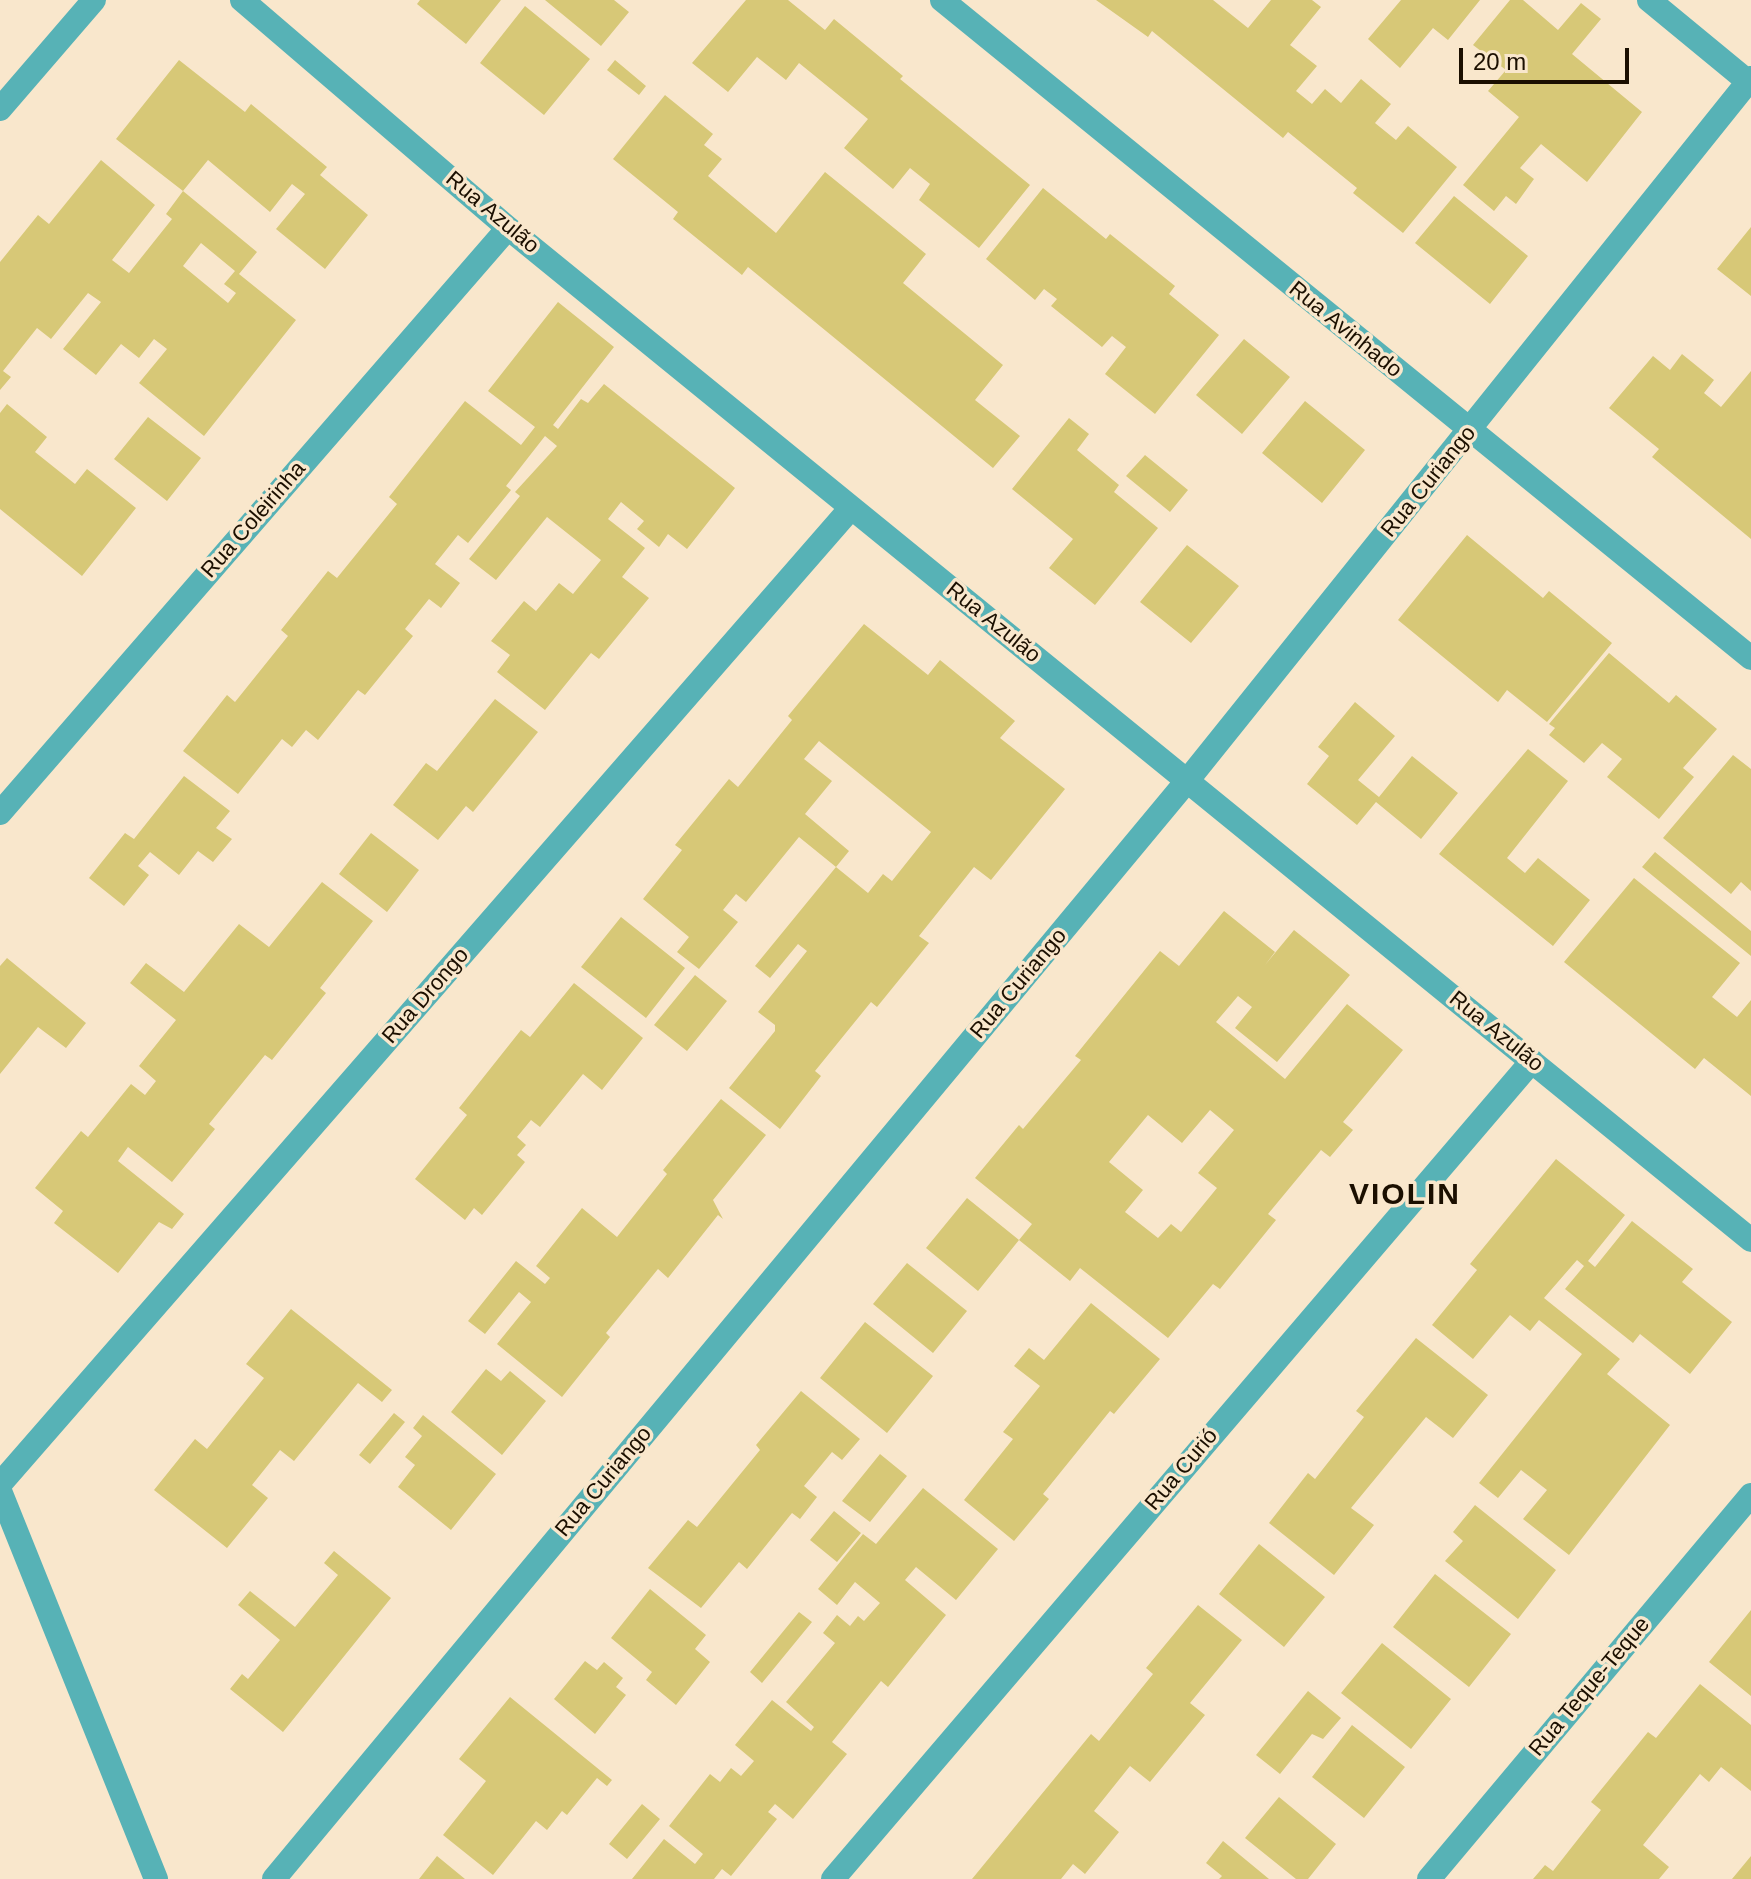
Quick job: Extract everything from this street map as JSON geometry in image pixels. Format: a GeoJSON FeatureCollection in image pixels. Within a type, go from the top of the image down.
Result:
{"type":"FeatureCollection","features":[{"type":"Feature","properties":{"kind":"street"},"geometry":{"type":"LineString","coordinates":[[0,109],[94,0]]}},
{"type":"Feature","properties":{"kind":"street","name":"Rua Azulão"},"geometry":{"type":"LineString","coordinates":[[242,0],[508,228],[1751,1240]]}},
{"type":"Feature","properties":{"kind":"street","name":"Rua Avinhado"},"geometry":{"type":"LineString","coordinates":[[942,0],[1751,658]]}},
{"type":"Feature","properties":{"kind":"street"},"geometry":{"type":"LineString","coordinates":[[1649,0],[1750,81]]}},
{"type":"Feature","properties":{"kind":"street","name":"Rua Curiango"},"geometry":{"type":"LineString","coordinates":[[274,1879],[1187,781],[1750,81]]}},
{"type":"Feature","properties":{"kind":"street","name":"Rua Coleirinha"},"geometry":{"type":"LineString","coordinates":[[0,813],[508,228]]}},
{"type":"Feature","properties":{"kind":"street","name":"Rua Drongo"},"geometry":{"type":"LineString","coordinates":[[0,1484],[851,508]]}},
{"type":"Feature","properties":{"kind":"street","name":"Rua Curió"},"geometry":{"type":"LineString","coordinates":[[833,1879],[1532,1061]]}},
{"type":"Feature","properties":{"kind":"street"},"geometry":{"type":"LineString","coordinates":[[0,1491],[156,1879]]}},
{"type":"Feature","properties":{"kind":"street","name":"Rua Teque-Teque"},"geometry":{"type":"LineString","coordinates":[[1429,1879],[1751,1495]]}},
{"type":"Feature","properties":{"kind":"building"},"geometry":{"type":"Polygon","coordinates":[[[420,0],[501,0],[466,44],[417,4],[420,0]]]}},
{"type":"Feature","properties":{"kind":"building"},"geometry":{"type":"Polygon","coordinates":[[[545,0],[614,0],[629,12],[601,46],[545,0]]]}},
{"type":"Feature","properties":{"kind":"building"},"geometry":{"type":"Polygon","coordinates":[[[746,0],[788,0],[825,30],[834,19],[903,76],[900,79],[1030,185],[979,248],[919,200],[930,184],[910,168],[893,189],[844,148],[868,119],[799,63],[786,80],[757,57],[728,92],[692,63],[746,0]]]}},
{"type":"Feature","properties":{"kind":"building"},"geometry":{"type":"Polygon","coordinates":[[[1096,0],[1213,0],[1248,28],[1271,0],[1312,0],[1321,7],[1290,45],[1317,66],[1296,91],[1312,104],[1325,89],[1341,103],[1361,79],[1391,104],[1375,123],[1396,140],[1408,126],[1457,167],[1403,233],[1353,193],[1357,188],[1288,132],[1283,138],[1152,31],[1148,37],[1096,0]]]}},
{"type":"Feature","properties":{"kind":"building"},"geometry":{"type":"Polygon","coordinates":[[[1401,0],[1480,0],[1448,40],[1433,28],[1400,68],[1368,39],[1401,0]]]}},
{"type":"Feature","properties":{"kind":"building"},"geometry":{"type":"Polygon","coordinates":[[[1510,0],[1523,0],[1558,30],[1581,3],[1601,19],[1572,54],[1642,112],[1587,182],[1541,144],[1520,168],[1534,179],[1516,204],[1506,196],[1494,211],[1463,185],[1519,117],[1488,91],[1506,70],[1473,45],[1510,0]]]}},
{"type":"Feature","properties":{"kind":"building"},"geometry":{"type":"Polygon","coordinates":[[[525,6],[590,59],[544,115],[480,63],[525,6]]]}},
{"type":"Feature","properties":{"kind":"building"},"geometry":{"type":"Polygon","coordinates":[[[179,60],[245,112],[251,104],[327,167],[320,175],[368,215],[325,269],[276,229],[305,194],[292,184],[270,212],[208,160],[183,191],[116,139],[179,60]]]}},
{"type":"Feature","properties":{"kind":"building"},"geometry":{"type":"Polygon","coordinates":[[[615,60],[646,86],[639,95],[607,70],[615,60]]]}},
{"type":"Feature","properties":{"kind":"building"},"geometry":{"type":"Polygon","coordinates":[[[665,95],[713,134],[704,145],[722,159],[708,176],[776,233],[825,172],[926,254],[903,283],[1003,365],[975,400],[1020,436],[993,468],[748,267],[742,275],[673,219],[678,212],[613,159],[665,95]]]}},
{"type":"Feature","properties":{"kind":"building"},"geometry":{"type":"Polygon","coordinates":[[[101,160],[155,205],[112,260],[129,273],[172,219],[166,214],[183,191],[257,252],[239,274],[296,320],[204,436],[139,383],[167,349],[154,339],[139,358],[121,344],[96,375],[63,349],[101,302],[88,293],[51,339],[37,328],[3,371],[11,377],[0,390],[0,262],[38,215],[49,224],[101,160]],[[201,243],[183,266],[228,303],[236,293],[224,284],[235,271],[201,243]]]}},
{"type":"Feature","properties":{"kind":"building"},"geometry":{"type":"Polygon","coordinates":[[[1043,188],[1106,239],[1110,234],[1175,286],[1169,294],[1219,335],[1155,414],[1105,374],[1126,347],[1112,336],[1102,347],[1051,306],[1057,299],[1044,289],[1035,300],[986,259],[1043,188]]]}},
{"type":"Feature","properties":{"kind":"building"},"geometry":{"type":"Polygon","coordinates":[[[1454,196],[1528,256],[1490,304],[1415,243],[1454,196]]]}},
{"type":"Feature","properties":{"kind":"building"},"geometry":{"type":"Polygon","coordinates":[[[1751,227],[1751,296],[1717,269],[1751,227]]]}},
{"type":"Feature","properties":{"kind":"building"},"geometry":{"type":"Polygon","coordinates":[[[558,302],[614,347],[553,425],[558,429],[581,399],[588,403],[604,384],[735,488],[687,549],[668,534],[659,547],[637,529],[644,521],[621,502],[608,519],[645,548],[622,577],[649,598],[599,659],[591,653],[545,710],[497,672],[510,655],[491,641],[524,601],[536,611],[559,583],[573,594],[601,560],[547,517],[496,580],[469,559],[520,496],[515,492],[557,446],[545,436],[506,486],[511,490],[468,543],[458,535],[435,564],[460,583],[441,608],[429,599],[405,629],[413,636],[365,695],[358,690],[318,740],[306,730],[292,747],[282,739],[238,794],[183,751],[227,695],[235,702],[288,636],[281,630],[328,571],[337,578],[397,504],[389,497],[465,401],[521,445],[535,427],[488,391],[558,302]]]}},
{"type":"Feature","properties":{"kind":"building"},"geometry":{"type":"Polygon","coordinates":[[[1244,339],[1290,377],[1242,434],[1196,395],[1244,339]]]}},
{"type":"Feature","properties":{"kind":"building"},"geometry":{"type":"Polygon","coordinates":[[[1682,354],[1714,380],[1704,393],[1721,407],[1751,371],[1751,539],[1652,457],[1659,449],[1609,408],[1653,356],[1670,370],[1682,354]]]}},
{"type":"Feature","properties":{"kind":"building"},"geometry":{"type":"Polygon","coordinates":[[[1305,401],[1365,450],[1322,503],[1262,453],[1305,401]]]}},
{"type":"Feature","properties":{"kind":"building"},"geometry":{"type":"Polygon","coordinates":[[[7,404],[47,437],[35,452],[75,484],[87,469],[136,508],[82,576],[0,509],[0,413],[7,404]]]}},
{"type":"Feature","properties":{"kind":"building"},"geometry":{"type":"Polygon","coordinates":[[[148,417],[201,458],[167,501],[114,459],[148,417]]]}},
{"type":"Feature","properties":{"kind":"building"},"geometry":{"type":"Polygon","coordinates":[[[1069,418],[1089,434],[1077,450],[1119,485],[1114,492],[1158,528],[1095,605],[1049,568],[1073,539],[1012,489],[1069,418]]]}},
{"type":"Feature","properties":{"kind":"building"},"geometry":{"type":"Polygon","coordinates":[[[1145,455],[1188,490],[1170,512],[1126,476],[1145,455]]]}},
{"type":"Feature","properties":{"kind":"building"},"geometry":{"type":"Polygon","coordinates":[[[1467,535],[1543,598],[1549,591],[1612,643],[1547,722],[1507,690],[1498,702],[1398,620],[1467,535]]]}},
{"type":"Feature","properties":{"kind":"building"},"geometry":{"type":"Polygon","coordinates":[[[1187,545],[1239,586],[1191,643],[1140,602],[1187,545]]]}},
{"type":"Feature","properties":{"kind":"building"},"geometry":{"type":"Polygon","coordinates":[[[864,624],[928,675],[940,660],[1015,721],[1000,738],[1065,789],[991,880],[974,867],[919,936],[929,943],[877,1007],[871,1002],[815,1071],[821,1076],[780,1129],[729,1088],[775,1031],[775,1025],[758,1012],[807,951],[798,944],[770,978],[755,966],[836,867],[799,837],[746,902],[736,894],[723,910],[738,922],[699,969],[677,952],[689,937],[643,899],[682,850],[675,845],[729,779],[738,787],[792,720],[788,716],[864,624]],[[819,741],[804,759],[832,781],[805,814],[849,851],[836,867],[868,893],[883,874],[892,881],[931,832],[819,741]]]}},
{"type":"Feature","properties":{"kind":"building"},"geometry":{"type":"Polygon","coordinates":[[[1609,653],[1669,703],[1676,695],[1717,729],[1683,768],[1694,777],[1659,819],[1607,777],[1622,759],[1602,743],[1584,763],[1549,735],[1555,728],[1549,724],[1609,653]]]}},
{"type":"Feature","properties":{"kind":"building"},"geometry":{"type":"Polygon","coordinates":[[[495,699],[538,732],[473,812],[466,806],[438,840],[393,805],[426,763],[437,771],[495,699]]]}},
{"type":"Feature","properties":{"kind":"building"},"geometry":{"type":"Polygon","coordinates":[[[1355,702],[1395,736],[1358,780],[1379,797],[1412,756],[1458,793],[1421,839],[1376,802],[1357,825],[1307,784],[1329,756],[1318,747],[1355,702]]]}},
{"type":"Feature","properties":{"kind":"building"},"geometry":{"type":"Polygon","coordinates":[[[1528,749],[1568,781],[1507,858],[1525,873],[1538,858],[1590,900],[1553,946],[1439,854],[1528,749]]]}},
{"type":"Feature","properties":{"kind":"building"},"geometry":{"type":"Polygon","coordinates":[[[1733,755],[1751,769],[1751,891],[1741,882],[1731,894],[1663,838],[1733,755]]]}},
{"type":"Feature","properties":{"kind":"building"},"geometry":{"type":"Polygon","coordinates":[[[184,776],[230,811],[216,828],[232,839],[213,862],[198,851],[179,875],[150,852],[138,866],[149,875],[124,906],[89,878],[125,833],[134,839],[184,776]]]}},
{"type":"Feature","properties":{"kind":"building"},"geometry":{"type":"Polygon","coordinates":[[[371,833],[419,870],[387,912],[339,874],[371,833]]]}},
{"type":"Feature","properties":{"kind":"building"},"geometry":{"type":"Polygon","coordinates":[[[1655,852],[1751,931],[1751,956],[1642,867],[1655,852]]]}},
{"type":"Feature","properties":{"kind":"building"},"geometry":{"type":"Polygon","coordinates":[[[1634,878],[1740,963],[1712,997],[1737,1017],[1751,1000],[1751,1096],[1704,1058],[1695,1069],[1564,962],[1634,878]]]}},
{"type":"Feature","properties":{"kind":"building"},"geometry":{"type":"Polygon","coordinates":[[[322,882],[373,921],[320,988],[326,993],[272,1060],[265,1055],[209,1124],[215,1129],[172,1182],[128,1147],[118,1161],[184,1214],[172,1229],[159,1222],[118,1273],[54,1223],[63,1211],[35,1188],[81,1131],[88,1137],[131,1084],[145,1095],[156,1081],[139,1066],[176,1020],[130,983],[146,963],[184,992],[239,924],[269,947],[322,882]]]}},
{"type":"Feature","properties":{"kind":"building"},"geometry":{"type":"Polygon","coordinates":[[[1224,911],[1275,952],[1265,965],[1294,930],[1350,975],[1277,1062],[1235,1028],[1252,1007],[1238,996],[1216,1022],[1285,1079],[1347,1004],[1403,1050],[1343,1122],[1353,1130],[1330,1157],[1321,1150],[1268,1214],[1276,1220],[1220,1289],[1213,1284],[1168,1338],[1080,1268],[1070,1281],[1019,1240],[1032,1224],[975,1178],[1019,1125],[1023,1129],[1081,1060],[1075,1056],[1160,951],[1179,966],[1224,911]],[[1210,1110],[1182,1143],[1148,1115],[1109,1162],[1143,1190],[1125,1212],[1158,1238],[1171,1224],[1181,1232],[1217,1188],[1198,1173],[1234,1130],[1210,1110]]]}},
{"type":"Feature","properties":{"kind":"building"},"geometry":{"type":"Polygon","coordinates":[[[621,917],[685,968],[646,1018],[581,967],[621,917]]]}},
{"type":"Feature","properties":{"kind":"building"},"geometry":{"type":"Polygon","coordinates":[[[7,958],[86,1023],[66,1048],[38,1027],[0,1074],[0,966],[7,958]]]}},
{"type":"Feature","properties":{"kind":"building"},"geometry":{"type":"Polygon","coordinates":[[[695,975],[727,1001],[687,1051],[654,1025],[695,975]]]}},
{"type":"Feature","properties":{"kind":"building"},"geometry":{"type":"Polygon","coordinates":[[[574,983],[643,1038],[602,1090],[583,1074],[540,1127],[531,1120],[517,1137],[526,1145],[517,1155],[525,1162],[482,1215],[474,1208],[465,1220],[415,1179],[467,1115],[459,1108],[521,1030],[530,1037],[574,983]]]}},
{"type":"Feature","properties":{"kind":"building"},"geometry":{"type":"Polygon","coordinates":[[[721,1099],[766,1135],[713,1200],[723,1219],[718,1215],[668,1278],[658,1269],[606,1333],[610,1337],[562,1397],[497,1344],[531,1302],[519,1292],[485,1334],[468,1321],[516,1261],[545,1284],[550,1278],[536,1266],[582,1208],[617,1237],[667,1174],[663,1170],[721,1099]]]}},
{"type":"Feature","properties":{"kind":"building"},"geometry":{"type":"Polygon","coordinates":[[[1556,1159],[1625,1215],[1588,1261],[1595,1267],[1632,1221],[1693,1269],[1682,1282],[1732,1322],[1690,1374],[1640,1334],[1633,1343],[1565,1289],[1584,1266],[1577,1260],[1544,1298],[1620,1359],[1607,1374],[1670,1425],[1569,1555],[1523,1519],[1547,1490],[1521,1470],[1498,1498],[1479,1483],[1582,1354],[1539,1320],[1530,1331],[1510,1315],[1473,1359],[1432,1325],[1477,1270],[1470,1264],[1556,1159]]]}},
{"type":"Feature","properties":{"kind":"building"},"geometry":{"type":"Polygon","coordinates":[[[967,1198],[1019,1240],[978,1291],[926,1248],[967,1198]]]}},
{"type":"Feature","properties":{"kind":"building"},"geometry":{"type":"Polygon","coordinates":[[[907,1263],[967,1311],[933,1353],[873,1304],[907,1263]]]}},
{"type":"Feature","properties":{"kind":"building"},"geometry":{"type":"Polygon","coordinates":[[[1091,1303],[1160,1359],[1114,1414],[1110,1411],[1043,1494],[1049,1499],[1014,1541],[964,1500],[1013,1439],[1003,1432],[1040,1386],[1014,1366],[1029,1348],[1044,1360],[1091,1303]]]}},
{"type":"Feature","properties":{"kind":"building"},"geometry":{"type":"Polygon","coordinates":[[[291,1309],[392,1390],[382,1402],[358,1383],[294,1461],[280,1450],[252,1485],[268,1498],[227,1548],[154,1490],[195,1439],[207,1449],[264,1378],[246,1364],[291,1309]]]}},
{"type":"Feature","properties":{"kind":"building"},"geometry":{"type":"Polygon","coordinates":[[[865,1322],[933,1376],[887,1433],[820,1378],[865,1322]]]}},
{"type":"Feature","properties":{"kind":"building"},"geometry":{"type":"Polygon","coordinates":[[[1416,1338],[1488,1395],[1453,1438],[1426,1417],[1351,1508],[1374,1525],[1334,1575],[1269,1523],[1308,1473],[1315,1479],[1364,1417],[1356,1411],[1416,1338]]]}},
{"type":"Feature","properties":{"kind":"building"},"geometry":{"type":"Polygon","coordinates":[[[486,1369],[501,1381],[510,1371],[546,1401],[502,1455],[451,1412],[486,1369]]]}},
{"type":"Feature","properties":{"kind":"building"},"geometry":{"type":"Polygon","coordinates":[[[801,1391],[860,1439],[842,1460],[832,1452],[804,1486],[817,1497],[800,1519],[792,1513],[747,1569],[739,1562],[701,1608],[648,1568],[688,1520],[697,1527],[760,1450],[756,1445],[801,1391]]]}},
{"type":"Feature","properties":{"kind":"building"},"geometry":{"type":"Polygon","coordinates":[[[394,1413],[405,1422],[370,1464],[359,1455],[394,1413]]]}},
{"type":"Feature","properties":{"kind":"building"},"geometry":{"type":"Polygon","coordinates":[[[423,1415],[496,1474],[451,1530],[398,1487],[415,1465],[405,1457],[422,1436],[413,1428],[423,1415]]]}},
{"type":"Feature","properties":{"kind":"building"},"geometry":{"type":"Polygon","coordinates":[[[880,1454],[907,1476],[870,1522],[842,1501],[880,1454]]]}},
{"type":"Feature","properties":{"kind":"building"},"geometry":{"type":"Polygon","coordinates":[[[923,1488],[998,1549],[956,1600],[916,1567],[905,1580],[946,1615],[888,1687],[881,1681],[832,1742],[847,1754],[793,1819],[775,1804],[768,1812],[777,1819],[731,1876],[722,1869],[714,1879],[632,1879],[664,1839],[695,1864],[703,1854],[669,1826],[710,1774],[720,1782],[731,1768],[741,1776],[754,1761],[735,1745],[772,1700],[811,1731],[814,1727],[786,1702],[835,1643],[823,1633],[837,1615],[850,1626],[858,1616],[864,1621],[880,1603],[855,1582],[837,1605],[818,1589],[863,1534],[876,1544],[923,1488]]]}},
{"type":"Feature","properties":{"kind":"building"},"geometry":{"type":"Polygon","coordinates":[[[1475,1505],[1556,1570],[1518,1619],[1445,1561],[1463,1541],[1453,1532],[1475,1505]]]}},
{"type":"Feature","properties":{"kind":"building"},"geometry":{"type":"Polygon","coordinates":[[[834,1511],[861,1533],[837,1562],[810,1540],[834,1511]]]}},
{"type":"Feature","properties":{"kind":"building"},"geometry":{"type":"Polygon","coordinates":[[[1259,1544],[1325,1597],[1284,1647],[1219,1594],[1259,1544]]]}},
{"type":"Feature","properties":{"kind":"building"},"geometry":{"type":"Polygon","coordinates":[[[334,1551],[391,1598],[283,1732],[230,1689],[242,1674],[248,1679],[280,1640],[238,1605],[250,1591],[295,1627],[338,1575],[324,1563],[334,1551]]]}},
{"type":"Feature","properties":{"kind":"building"},"geometry":{"type":"Polygon","coordinates":[[[1435,1574],[1511,1634],[1469,1687],[1393,1627],[1435,1574]]]}},
{"type":"Feature","properties":{"kind":"building"},"geometry":{"type":"Polygon","coordinates":[[[650,1589],[706,1635],[695,1649],[710,1662],[676,1705],[646,1680],[652,1672],[611,1638],[650,1589]]]}},
{"type":"Feature","properties":{"kind":"building"},"geometry":{"type":"Polygon","coordinates":[[[1198,1605],[1242,1640],[1190,1703],[1205,1715],[1150,1782],[1130,1766],[1094,1811],[1119,1832],[1085,1874],[1073,1864],[1061,1879],[972,1879],[1091,1734],[1099,1741],[1153,1674],[1146,1668],[1198,1605]]]}},
{"type":"Feature","properties":{"kind":"building"},"geometry":{"type":"Polygon","coordinates":[[[1751,1610],[1751,1696],[1709,1662],[1751,1610]]]}},
{"type":"Feature","properties":{"kind":"building"},"geometry":{"type":"Polygon","coordinates":[[[799,1612],[812,1622],[762,1683],[750,1672],[799,1612]]]}},
{"type":"Feature","properties":{"kind":"building"},"geometry":{"type":"Polygon","coordinates":[[[1382,1643],[1451,1699],[1411,1749],[1341,1693],[1382,1643]]]}},
{"type":"Feature","properties":{"kind":"building"},"geometry":{"type":"Polygon","coordinates":[[[585,1661],[597,1670],[604,1662],[623,1678],[616,1687],[626,1695],[595,1734],[554,1699],[585,1661]]]}},
{"type":"Feature","properties":{"kind":"building"},"geometry":{"type":"Polygon","coordinates":[[[1700,1684],[1751,1725],[1751,1791],[1721,1767],[1709,1782],[1700,1774],[1643,1845],[1669,1867],[1659,1879],[1533,1879],[1545,1865],[1553,1871],[1601,1810],[1591,1802],[1648,1732],[1656,1738],[1700,1684]]]}},
{"type":"Feature","properties":{"kind":"building"},"geometry":{"type":"Polygon","coordinates":[[[1308,1691],[1341,1718],[1323,1739],[1312,1734],[1280,1774],[1256,1755],[1308,1691]]]}},
{"type":"Feature","properties":{"kind":"building"},"geometry":{"type":"Polygon","coordinates":[[[510,1697],[612,1780],[607,1786],[597,1778],[567,1815],[562,1811],[547,1830],[536,1821],[493,1875],[443,1835],[486,1781],[459,1759],[510,1697]]]}},
{"type":"Feature","properties":{"kind":"building"},"geometry":{"type":"Polygon","coordinates":[[[1352,1725],[1405,1767],[1364,1818],[1312,1777],[1352,1725]]]}},
{"type":"Feature","properties":{"kind":"building"},"geometry":{"type":"Polygon","coordinates":[[[1279,1797],[1336,1844],[1308,1879],[1296,1879],[1245,1838],[1279,1797]]]}},
{"type":"Feature","properties":{"kind":"building"},"geometry":{"type":"Polygon","coordinates":[[[642,1804],[660,1819],[627,1859],[609,1844],[642,1804]]]}},
{"type":"Feature","properties":{"kind":"building"},"geometry":{"type":"Polygon","coordinates":[[[1223,1841],[1269,1879],[1219,1879],[1222,1876],[1206,1863],[1223,1841]]]}},
{"type":"Feature","properties":{"kind":"building"},"geometry":{"type":"Polygon","coordinates":[[[437,1856],[465,1879],[419,1879],[437,1856]]]}},
{"type":"Feature","properties":{"kind":"building"},"geometry":{"type":"Polygon","coordinates":[[[1751,1856],[1751,1879],[1732,1879],[1751,1856]]]}},
{"type":"Feature","properties":{"kind":"district","name":"VIOLIN"},"geometry":{"type":"Point","coordinates":[1405,1196]}}]}
